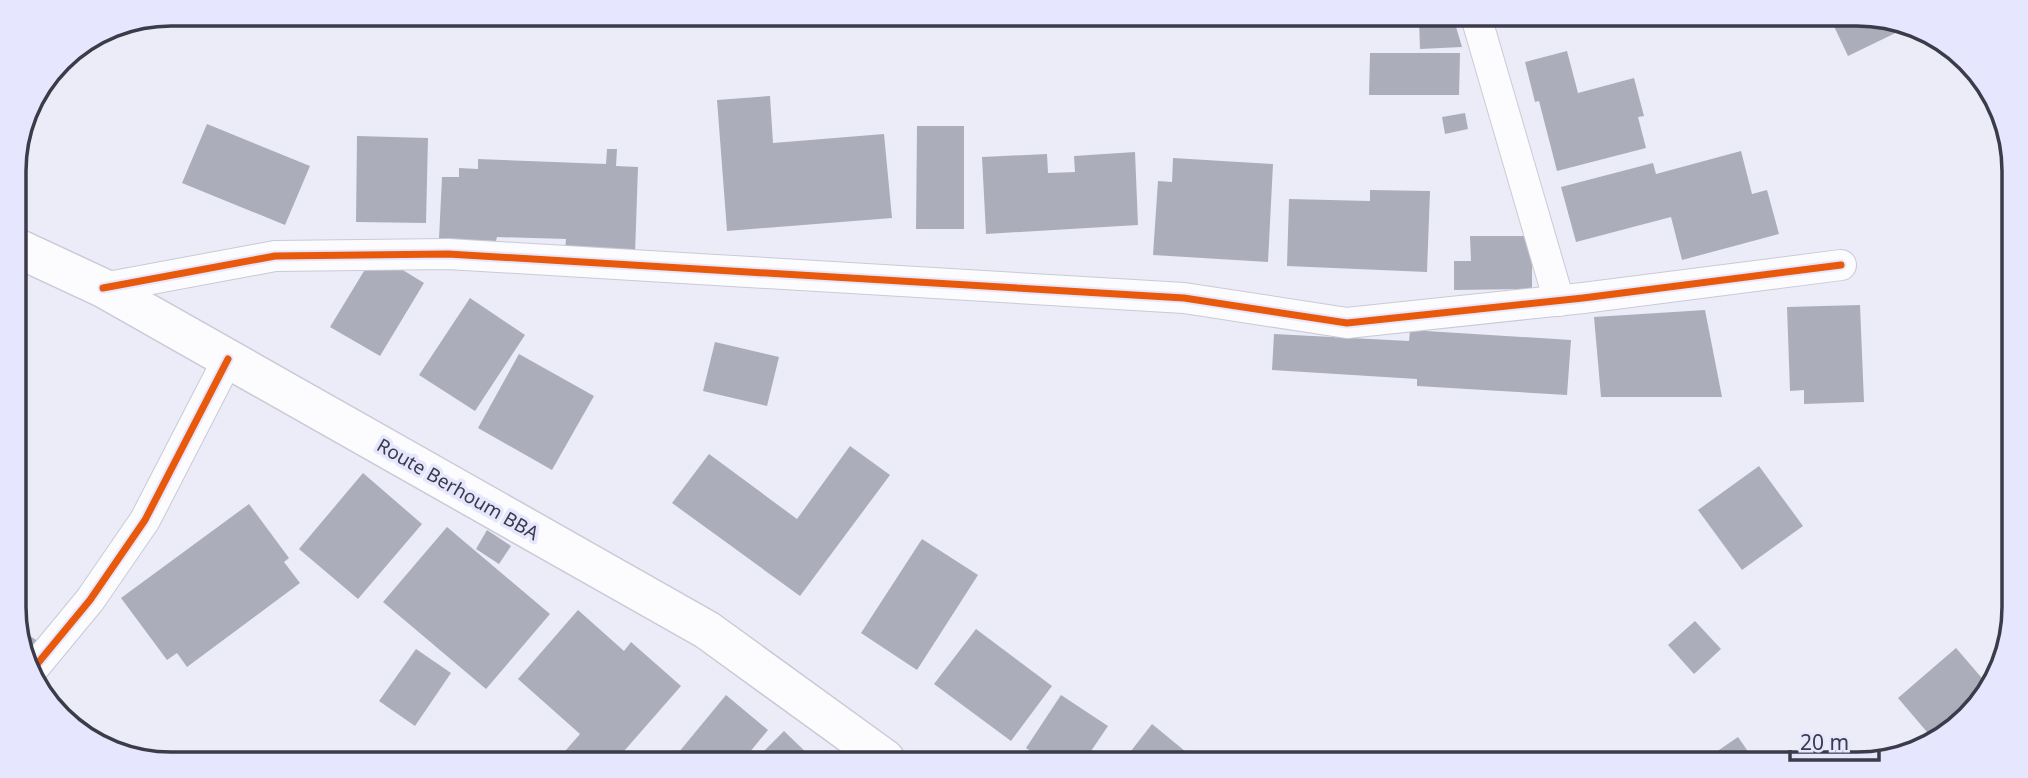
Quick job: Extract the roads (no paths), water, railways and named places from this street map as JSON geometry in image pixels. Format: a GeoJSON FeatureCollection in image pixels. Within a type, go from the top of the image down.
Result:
{"type":"FeatureCollection","features":[{"type":"Feature","properties":{"kind":"main road","name":"Route Berhoum BBA"},"geometry":{"type":"LineString","coordinates":[[27,252],[103,288],[707,630],[875,752]]}},
{"type":"Feature","properties":{"kind":"street"},"geometry":{"type":"LineString","coordinates":[[1479,26],[1559,300]]}},
{"type":"Feature","properties":{"kind":"street"},"geometry":{"type":"LineString","coordinates":[[103,288],[275,256],[448,254],[1184,298],[1348,323],[1841,265]]}},
{"type":"Feature","properties":{"kind":"street"},"geometry":{"type":"LineString","coordinates":[[38,664],[90,600],[145,520],[228,359]]}}]}
